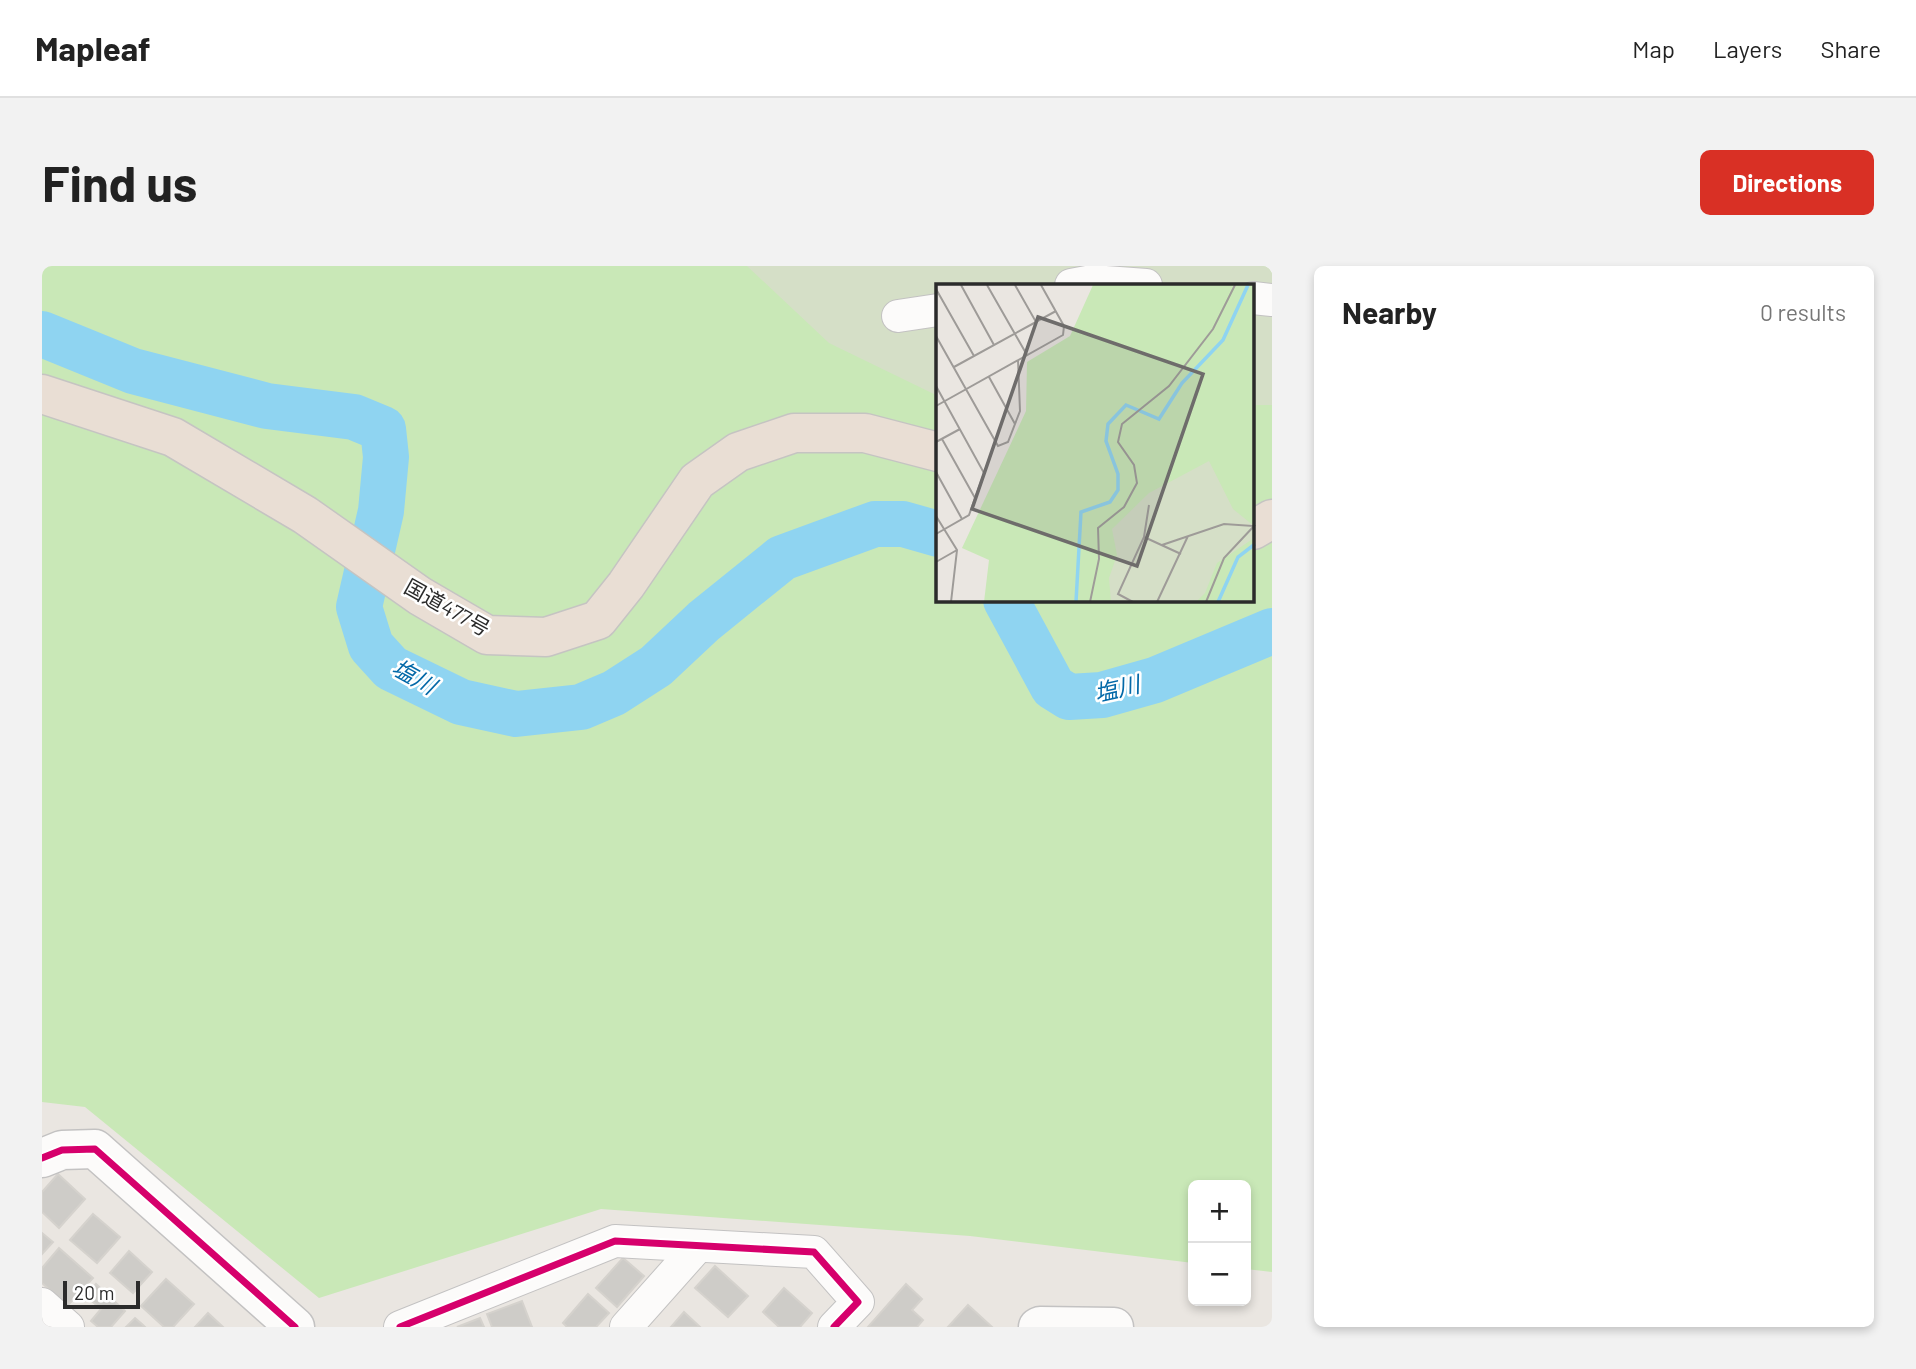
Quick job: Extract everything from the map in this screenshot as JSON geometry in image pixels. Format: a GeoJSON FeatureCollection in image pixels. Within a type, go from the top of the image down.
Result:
{"type":"FeatureCollection","features":[{"type":"Feature","properties":{"kind":"highway","name":"国道477号"},"geometry":{"type":"LineString","coordinates":[[42,394],[173,437],[305,516],[420,596],[488,635],[546,637],[598,620],[626,585],[697,481],[738,452],[794,433],[865,433],[936,451]]}},
{"type":"Feature","properties":{"kind":"highway"},"geometry":{"type":"LineString","coordinates":[[1254,529],[1272,519]]}},
{"type":"Feature","properties":{"kind":"street"},"geometry":{"type":"LineString","coordinates":[[1085,277],[1138,284]]}},
{"type":"Feature","properties":{"kind":"street"},"geometry":{"type":"LineString","coordinates":[[1254,298],[1272,300]]}},
{"type":"Feature","properties":{"kind":"street"},"geometry":{"type":"LineString","coordinates":[[898,316],[936,310]]}},
{"type":"Feature","properties":{"kind":"street"},"geometry":{"type":"LineString","coordinates":[[42,1158],[62,1150],[95,1149],[280,1322]]}},
{"type":"Feature","properties":{"kind":"street"},"geometry":{"type":"LineString","coordinates":[[400,1327],[615,1241],[814,1252],[858,1302],[834,1327]]}},
{"type":"Feature","properties":{"kind":"street"},"geometry":{"type":"LineString","coordinates":[[626,1327],[698,1246]]}},
{"type":"Feature","properties":{"kind":"street"},"geometry":{"type":"LineString","coordinates":[[42,1304],[68,1327]]}},
{"type":"Feature","properties":{"kind":"street"},"geometry":{"type":"LineString","coordinates":[[1038,1327],[1114,1327]]}},
{"type":"Feature","properties":{"kind":"green space"},"geometry":{"type":"Polygon","coordinates":[[[42,266],[1272,266],[1272,1272],[1251,1270],[1251,1180],[1188,1180],[1188,1262],[970,1236],[601,1209],[319,1298],[85,1107],[42,1102],[42,266]]]}},
{"type":"Feature","properties":{"kind":"green space"},"geometry":{"type":"Polygon","coordinates":[[[747,266],[1272,266],[1272,405],[1254,405],[1254,284],[936,284],[936,395],[829,343],[747,266]]]}},
{"type":"Feature","properties":{"kind":"building"},"geometry":{"type":"Polygon","coordinates":[[[58,1174],[85,1199],[59,1228],[42,1212],[42,1192],[58,1174]]]}},
{"type":"Feature","properties":{"kind":"building"},"geometry":{"type":"Polygon","coordinates":[[[93,1214],[120,1237],[97,1263],[70,1240],[93,1214]]]}},
{"type":"Feature","properties":{"kind":"building"},"geometry":{"type":"Polygon","coordinates":[[[42,1233],[53,1242],[42,1254],[42,1233]]]}},
{"type":"Feature","properties":{"kind":"building"},"geometry":{"type":"Polygon","coordinates":[[[59,1248],[93,1278],[67,1306],[42,1283],[42,1268],[59,1248]]]}},
{"type":"Feature","properties":{"kind":"building"},"geometry":{"type":"Polygon","coordinates":[[[129,1251],[152,1272],[133,1293],[110,1273],[129,1251]]]}},
{"type":"Feature","properties":{"kind":"building"},"geometry":{"type":"Polygon","coordinates":[[[623,1258],[644,1276],[617,1307],[596,1288],[623,1258]]]}},
{"type":"Feature","properties":{"kind":"building"},"geometry":{"type":"Polygon","coordinates":[[[715,1266],[748,1296],[728,1317],[695,1288],[715,1266]]]}},
{"type":"Feature","properties":{"kind":"building"},"geometry":{"type":"Polygon","coordinates":[[[166,1279],[194,1304],[173,1327],[164,1327],[141,1306],[166,1279]]]}},
{"type":"Feature","properties":{"kind":"building"},"geometry":{"type":"Polygon","coordinates":[[[96,1284],[125,1311],[111,1327],[98,1327],[91,1321],[101,1309],[86,1296],[96,1284]]]}},
{"type":"Feature","properties":{"kind":"building"},"geometry":{"type":"Polygon","coordinates":[[[906,1284],[922,1299],[912,1310],[923,1320],[917,1327],[868,1327],[906,1284]]]}},
{"type":"Feature","properties":{"kind":"building"},"geometry":{"type":"Polygon","coordinates":[[[784,1288],[812,1313],[800,1327],[779,1327],[763,1312],[784,1288]]]}},
{"type":"Feature","properties":{"kind":"building"},"geometry":{"type":"Polygon","coordinates":[[[588,1294],[609,1313],[596,1327],[567,1327],[563,1323],[588,1294]]]}},
{"type":"Feature","properties":{"kind":"building"},"geometry":{"type":"Polygon","coordinates":[[[522,1301],[532,1327],[492,1327],[487,1314],[522,1301]]]}},
{"type":"Feature","properties":{"kind":"building"},"geometry":{"type":"Polygon","coordinates":[[[968,1305],[992,1327],[948,1327],[968,1305]]]}},
{"type":"Feature","properties":{"kind":"building"},"geometry":{"type":"Polygon","coordinates":[[[684,1312],[700,1327],[671,1327],[684,1312]]]}},
{"type":"Feature","properties":{"kind":"building"},"geometry":{"type":"Polygon","coordinates":[[[208,1313],[223,1327],[195,1327],[208,1313]]]}},
{"type":"Feature","properties":{"kind":"building"},"geometry":{"type":"Polygon","coordinates":[[[135,1318],[143,1325],[145,1327],[126,1327],[135,1318]]]}},
{"type":"Feature","properties":{"kind":"building"},"geometry":{"type":"Polygon","coordinates":[[[480,1318],[484,1327],[457,1327],[480,1318]]]}},
{"type":"Feature","properties":{"kind":"waterway","name":"塩川"},"geometry":{"type":"LineString","coordinates":[[42,334],[133,371],[267,406],[354,417],[383,429],[386,457],[381,511],[359,607],[371,646],[391,668],[461,702],[516,714],[581,707],[614,693],[656,666],[704,621],[782,558],[875,524],[903,524],[936,533]]}},
{"type":"Feature","properties":{"kind":"waterway","name":"塩川"},"geometry":{"type":"LineString","coordinates":[[1007,602],[1053,687],[1069,697],[1102,695],[1155,680],[1272,631]]}},
{"type":"Feature","properties":{"kind":"cycle path"},"geometry":{"type":"LineString","coordinates":[[42,1158],[62,1150],[95,1149],[295,1327]]}},
{"type":"Feature","properties":{"kind":"cycle path"},"geometry":{"type":"LineString","coordinates":[[400,1327],[615,1241],[814,1252],[858,1302],[834,1327]]}}]}
